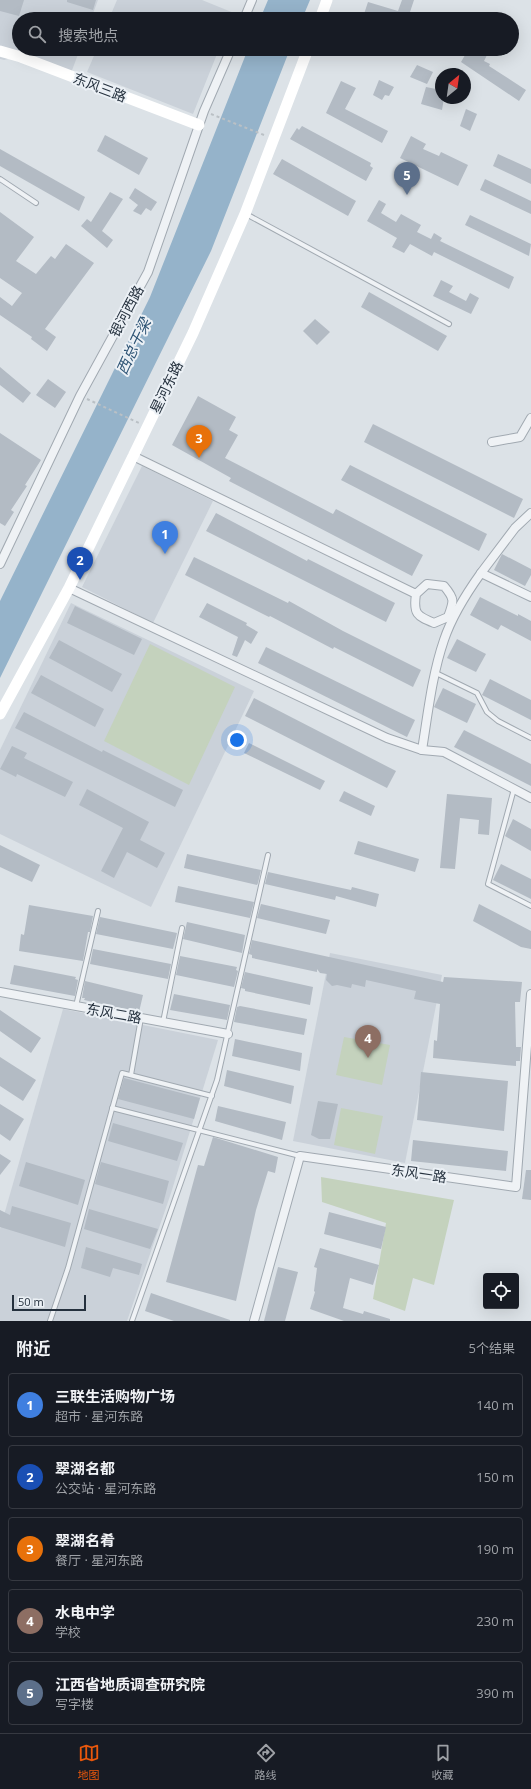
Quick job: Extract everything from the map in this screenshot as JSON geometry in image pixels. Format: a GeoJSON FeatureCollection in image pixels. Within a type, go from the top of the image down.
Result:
{"type":"FeatureCollection","features":[{"type":"Feature","properties":{"kind":"main road"},"geometry":{"type":"LineString","coordinates":[[323,12],[328,0]]}},
{"type":"Feature","properties":{"kind":"main road","name":"东风三路"},"geometry":{"type":"LineString","coordinates":[[0,51],[12,54]]}},
{"type":"Feature","properties":{"kind":"main road","name":"东风三路"},"geometry":{"type":"LineString","coordinates":[[18,56],[199,125]]}},
{"type":"Feature","properties":{"kind":"main road","name":"星河东路"},"geometry":{"type":"LineString","coordinates":[[0,714],[69,588],[193,333],[245,214],[305,56]]}},
{"type":"Feature","properties":{"kind":"street"},"geometry":{"type":"LineString","coordinates":[[247,12],[252,0]]}},
{"type":"Feature","properties":{"kind":"street","name":"银河西路"},"geometry":{"type":"LineString","coordinates":[[0,564],[80,396],[148,272],[204,111],[228,56]]}},
{"type":"Feature","properties":{"kind":"street"},"geometry":{"type":"LineString","coordinates":[[492,442],[520,437],[531,418]]}},
{"type":"Feature","properties":{"kind":"street"},"geometry":{"type":"LineString","coordinates":[[133,456],[416,594]]}},
{"type":"Feature","properties":{"kind":"street"},"geometry":{"type":"LineString","coordinates":[[422,750],[430,699],[444,640],[463,597],[515,528],[531,513]]}},
{"type":"Feature","properties":{"kind":"street"},"geometry":{"type":"LineString","coordinates":[[481,572],[531,597]]}},
{"type":"Feature","properties":{"kind":"street"},"geometry":{"type":"LineString","coordinates":[[427,584],[444,586],[452,595],[453,603],[448,616],[434,623],[419,616],[414,607],[416,594],[427,584]]}},
{"type":"Feature","properties":{"kind":"street"},"geometry":{"type":"LineString","coordinates":[[69,588],[386,738],[422,750],[444,752],[531,798]]}},
{"type":"Feature","properties":{"kind":"street","name":"东风二路"},"geometry":{"type":"LineString","coordinates":[[0,992],[228,1034]]}},
{"type":"Feature","properties":{"kind":"street","name":"东风一路"},"geometry":{"type":"LineString","coordinates":[[300,1156],[516,1187],[528,1075],[531,994]]}},
{"type":"Feature","properties":{"kind":"street"},"geometry":{"type":"LineString","coordinates":[[254,1321],[300,1156]]}},
{"type":"Feature","properties":{"kind":"lane"},"geometry":{"type":"LineString","coordinates":[[0,179],[36,203]]}},
{"type":"Feature","properties":{"kind":"lane"},"geometry":{"type":"LineString","coordinates":[[245,214],[449,324]]}},
{"type":"Feature","properties":{"kind":"lane"},"geometry":{"type":"LineString","coordinates":[[436,673],[477,693],[487,712],[498,721],[531,738]]}},
{"type":"Feature","properties":{"kind":"lane"},"geometry":{"type":"LineString","coordinates":[[514,789],[488,884],[531,906]]}},
{"type":"Feature","properties":{"kind":"lane"},"geometry":{"type":"LineString","coordinates":[[132,1321],[212,1096],[228,1034],[268,855]]}},
{"type":"Feature","properties":{"kind":"lane"},"geometry":{"type":"LineString","coordinates":[[76,1006],[98,911]]}},
{"type":"Feature","properties":{"kind":"lane"},"geometry":{"type":"LineString","coordinates":[[163,1022],[182,928]]}},
{"type":"Feature","properties":{"kind":"lane"},"geometry":{"type":"LineString","coordinates":[[131,1075],[141,1018]]}},
{"type":"Feature","properties":{"kind":"lane"},"geometry":{"type":"LineString","coordinates":[[50,1321],[68,1268],[122,1073],[212,1096]]}},
{"type":"Feature","properties":{"kind":"lane"},"geometry":{"type":"LineString","coordinates":[[112,1108],[300,1156]]}},
{"type":"Feature","properties":{"kind":"path"},"geometry":{"type":"LineString","coordinates":[[204,111],[274,138]]}},
{"type":"Feature","properties":{"kind":"path"},"geometry":{"type":"LineString","coordinates":[[80,396],[147,427]]}},
{"type":"Feature","properties":{"kind":"shaded area"},"geometry":{"type":"Polygon","coordinates":[[[0,0],[98,0],[94,12],[12,12],[12,56],[20,56],[4,60],[0,59],[0,0]]]}},
{"type":"Feature","properties":{"kind":"shaded area"},"geometry":{"type":"Polygon","coordinates":[[[117,0],[202,0],[232,12],[112,12],[117,0]]]}},
{"type":"Feature","properties":{"kind":"shaded area"},"geometry":{"type":"Polygon","coordinates":[[[20,56],[77,56],[71,73],[20,56]]]}},
{"type":"Feature","properties":{"kind":"shaded area"},"geometry":{"type":"Polygon","coordinates":[[[94,56],[216,56],[193,114],[87,72],[94,56]]]}},
{"type":"Feature","properties":{"kind":"shaded area"},"geometry":{"type":"Polygon","coordinates":[[[142,466],[213,501],[153,623],[82,587],[142,466]]]}},
{"type":"Feature","properties":{"kind":"shaded area"},"geometry":{"type":"Polygon","coordinates":[[[71,603],[254,691],[151,907],[0,834],[0,750],[71,603]]]}},
{"type":"Feature","properties":{"kind":"shaded area"},"geometry":{"type":"Polygon","coordinates":[[[330,953],[442,975],[405,1163],[293,1141],[330,953]]]}},
{"type":"Feature","properties":{"kind":"shaded area"},"geometry":{"type":"Polygon","coordinates":[[[63,1009],[218,1040],[171,1193],[127,1321],[0,1321],[0,1229],[63,1009]]]}},
{"type":"Feature","properties":{"kind":"green space"},"geometry":{"type":"Polygon","coordinates":[[[150,644],[235,687],[189,785],[104,741],[150,644]]]}},
{"type":"Feature","properties":{"kind":"green space"},"geometry":{"type":"Polygon","coordinates":[[[344,1037],[390,1045],[382,1085],[336,1075],[344,1037]]]}},
{"type":"Feature","properties":{"kind":"green space"},"geometry":{"type":"Polygon","coordinates":[[[341,1108],[383,1116],[375,1154],[334,1145],[341,1108]]]}},
{"type":"Feature","properties":{"kind":"green space"},"geometry":{"type":"Polygon","coordinates":[[[321,1177],[454,1200],[434,1285],[413,1278],[405,1311],[373,1299],[386,1223],[322,1202],[321,1177]]]}},
{"type":"Feature","properties":{"kind":"water"},"geometry":{"type":"Polygon","coordinates":[[[268,0],[310,0],[305,12],[263,12],[268,0]]]}},
{"type":"Feature","properties":{"kind":"water","name":"西总干梁"},"geometry":{"type":"Polygon","coordinates":[[[245,56],[287,56],[211,251],[0,678],[0,601],[150,297],[245,56]]]}},
{"type":"Feature","properties":{"kind":"building"},"geometry":{"type":"Polygon","coordinates":[[[0,0],[24,0],[20,12],[12,12],[12,14],[0,11],[0,0]]]}},
{"type":"Feature","properties":{"kind":"building"},"geometry":{"type":"Polygon","coordinates":[[[67,0],[96,0],[93,10],[67,2],[67,0]]]}},
{"type":"Feature","properties":{"kind":"building"},"geometry":{"type":"Polygon","coordinates":[[[402,0],[414,0],[410,12],[365,12],[368,2],[398,11],[402,0]]]}},
{"type":"Feature","properties":{"kind":"building"},"geometry":{"type":"Polygon","coordinates":[[[464,56],[486,56],[484,61],[490,64],[489,66],[526,90],[519,101],[461,62],[464,56]]]}},
{"type":"Feature","properties":{"kind":"building"},"geometry":{"type":"Polygon","coordinates":[[[417,65],[433,72],[427,84],[410,77],[417,65]]]}},
{"type":"Feature","properties":{"kind":"building"},"geometry":{"type":"Polygon","coordinates":[[[379,80],[394,87],[389,96],[385,95],[382,100],[373,95],[379,80]]]}},
{"type":"Feature","properties":{"kind":"building"},"geometry":{"type":"Polygon","coordinates":[[[341,81],[356,88],[345,109],[388,131],[382,143],[326,113],[341,81]]]}},
{"type":"Feature","properties":{"kind":"building"},"geometry":{"type":"Polygon","coordinates":[[[426,87],[435,89],[435,104],[443,104],[442,110],[421,104],[426,87]]]}},
{"type":"Feature","properties":{"kind":"building"},"geometry":{"type":"Polygon","coordinates":[[[466,109],[477,114],[470,131],[460,126],[466,109]]]}},
{"type":"Feature","properties":{"kind":"building"},"geometry":{"type":"Polygon","coordinates":[[[302,126],[371,163],[370,166],[373,168],[366,181],[290,139],[297,128],[299,130],[302,126]]]}},
{"type":"Feature","properties":{"kind":"building"},"geometry":{"type":"Polygon","coordinates":[[[105,135],[148,158],[139,175],[97,151],[105,135]]]}},
{"type":"Feature","properties":{"kind":"building"},"geometry":{"type":"Polygon","coordinates":[[[411,136],[426,144],[423,149],[439,156],[441,152],[468,165],[458,186],[400,158],[411,136]]]}},
{"type":"Feature","properties":{"kind":"building"},"geometry":{"type":"Polygon","coordinates":[[[0,149],[85,197],[79,211],[0,166],[0,149]]]}},
{"type":"Feature","properties":{"kind":"building"},"geometry":{"type":"Polygon","coordinates":[[[498,154],[531,169],[531,184],[493,166],[498,154]]]}},
{"type":"Feature","properties":{"kind":"building"},"geometry":{"type":"Polygon","coordinates":[[[282,159],[356,201],[348,216],[273,174],[282,159]]]}},
{"type":"Feature","properties":{"kind":"building"},"geometry":{"type":"Polygon","coordinates":[[[485,179],[531,201],[531,214],[480,190],[485,179]]]}},
{"type":"Feature","properties":{"kind":"building"},"geometry":{"type":"Polygon","coordinates":[[[135,188],[157,202],[151,211],[146,208],[141,215],[133,211],[138,205],[129,198],[135,188]]]}},
{"type":"Feature","properties":{"kind":"building"},"geometry":{"type":"Polygon","coordinates":[[[110,192],[123,199],[102,231],[113,240],[107,248],[81,226],[87,219],[91,222],[110,192]]]}},
{"type":"Feature","properties":{"kind":"building"},"geometry":{"type":"Polygon","coordinates":[[[379,200],[386,204],[381,213],[396,222],[401,214],[421,225],[417,232],[431,239],[434,233],[442,238],[440,241],[514,277],[509,289],[434,252],[432,256],[410,244],[404,253],[392,247],[397,238],[367,221],[379,200]]]}},
{"type":"Feature","properties":{"kind":"building"},"geometry":{"type":"Polygon","coordinates":[[[0,212],[34,237],[16,261],[36,274],[51,256],[55,259],[66,244],[94,263],[45,329],[56,337],[47,351],[31,339],[32,337],[0,315],[0,297],[12,306],[22,293],[0,278],[0,212]]]}},
{"type":"Feature","properties":{"kind":"building"},"geometry":{"type":"Polygon","coordinates":[[[470,215],[531,244],[529,256],[465,225],[470,215]]]}},
{"type":"Feature","properties":{"kind":"building"},"geometry":{"type":"Polygon","coordinates":[[[441,280],[453,286],[449,292],[466,301],[470,293],[479,298],[471,314],[433,296],[441,280]]]}},
{"type":"Feature","properties":{"kind":"building"},"geometry":{"type":"Polygon","coordinates":[[[369,292],[447,336],[438,351],[361,307],[369,292]]]}},
{"type":"Feature","properties":{"kind":"building"},"geometry":{"type":"Polygon","coordinates":[[[315,319],[330,332],[317,345],[303,331],[315,319]]]}},
{"type":"Feature","properties":{"kind":"building"},"geometry":{"type":"Polygon","coordinates":[[[0,367],[31,393],[23,403],[0,385],[0,367]]]}},
{"type":"Feature","properties":{"kind":"building"},"geometry":{"type":"Polygon","coordinates":[[[48,379],[66,392],[55,408],[36,395],[48,379]]]}},
{"type":"Feature","properties":{"kind":"building"},"geometry":{"type":"Polygon","coordinates":[[[198,396],[236,417],[229,430],[238,435],[225,458],[333,514],[336,509],[423,555],[412,576],[229,481],[231,478],[172,445],[198,396]]]}},
{"type":"Feature","properties":{"kind":"building"},"geometry":{"type":"Polygon","coordinates":[[[373,424],[523,499],[514,518],[364,442],[373,424]]]}},
{"type":"Feature","properties":{"kind":"building"},"geometry":{"type":"Polygon","coordinates":[[[0,433],[41,460],[25,485],[27,486],[11,510],[14,512],[5,526],[0,523],[0,433]]]}},
{"type":"Feature","properties":{"kind":"building"},"geometry":{"type":"Polygon","coordinates":[[[350,465],[487,534],[479,551],[341,480],[350,465]]]}},
{"type":"Feature","properties":{"kind":"building"},"geometry":{"type":"Polygon","coordinates":[[[216,513],[307,561],[308,559],[395,603],[386,622],[206,531],[216,513]]]}},
{"type":"Feature","properties":{"kind":"building"},"geometry":{"type":"Polygon","coordinates":[[[502,554],[531,569],[531,575],[525,586],[494,570],[502,554]]]}},
{"type":"Feature","properties":{"kind":"building"},"geometry":{"type":"Polygon","coordinates":[[[194,557],[288,603],[289,601],[343,631],[421,670],[413,687],[185,575],[194,557]]]}},
{"type":"Feature","properties":{"kind":"building"},"geometry":{"type":"Polygon","coordinates":[[[480,597],[531,621],[531,641],[501,625],[498,630],[470,615],[480,597]]]}},
{"type":"Feature","properties":{"kind":"building"},"geometry":{"type":"Polygon","coordinates":[[[207,603],[247,623],[246,625],[258,632],[251,644],[245,640],[237,657],[232,655],[238,637],[199,617],[207,603]]]}},
{"type":"Feature","properties":{"kind":"building"},"geometry":{"type":"Polygon","coordinates":[[[75,606],[142,639],[134,655],[67,623],[75,606]]]}},
{"type":"Feature","properties":{"kind":"building"},"geometry":{"type":"Polygon","coordinates":[[[457,639],[486,654],[476,672],[447,658],[457,639]]]}},
{"type":"Feature","properties":{"kind":"building"},"geometry":{"type":"Polygon","coordinates":[[[59,640],[122,674],[112,692],[49,658],[59,640]]]}},
{"type":"Feature","properties":{"kind":"building"},"geometry":{"type":"Polygon","coordinates":[[[266,647],[415,720],[407,737],[258,663],[266,647]]]}},
{"type":"Feature","properties":{"kind":"building"},"geometry":{"type":"Polygon","coordinates":[[[41,675],[104,709],[95,727],[31,693],[41,675]]]}},
{"type":"Feature","properties":{"kind":"building"},"geometry":{"type":"Polygon","coordinates":[[[490,679],[531,700],[531,720],[482,695],[490,679]]]}},
{"type":"Feature","properties":{"kind":"building"},"geometry":{"type":"Polygon","coordinates":[[[443,688],[476,704],[467,723],[434,707],[443,688]]]}},
{"type":"Feature","properties":{"kind":"building"},"geometry":{"type":"Polygon","coordinates":[[[254,698],[396,771],[387,788],[245,716],[254,698]]]}},
{"type":"Feature","properties":{"kind":"building"},"geometry":{"type":"Polygon","coordinates":[[[24,712],[102,752],[103,750],[183,790],[175,807],[15,728],[24,712]]]}},
{"type":"Feature","properties":{"kind":"building"},"geometry":{"type":"Polygon","coordinates":[[[464,730],[531,764],[531,786],[454,747],[464,730]]]}},
{"type":"Feature","properties":{"kind":"building"},"geometry":{"type":"Polygon","coordinates":[[[249,743],[325,781],[320,790],[244,753],[249,743]]]}},
{"type":"Feature","properties":{"kind":"building"},"geometry":{"type":"Polygon","coordinates":[[[12,746],[27,753],[24,758],[73,782],[65,797],[17,774],[16,777],[0,769],[12,746]]]}},
{"type":"Feature","properties":{"kind":"building"},"geometry":{"type":"Polygon","coordinates":[[[87,789],[149,822],[140,840],[165,853],[157,868],[127,852],[114,878],[101,871],[123,828],[79,805],[87,789]]]}},
{"type":"Feature","properties":{"kind":"building"},"geometry":{"type":"Polygon","coordinates":[[[344,791],[375,806],[371,816],[339,801],[344,791]]]}},
{"type":"Feature","properties":{"kind":"building"},"geometry":{"type":"Polygon","coordinates":[[[447,794],[492,798],[489,835],[478,834],[479,820],[460,818],[455,869],[440,868],[447,794]]]}},
{"type":"Feature","properties":{"kind":"building"},"geometry":{"type":"Polygon","coordinates":[[[513,819],[531,829],[531,851],[505,836],[513,819]]]}},
{"type":"Feature","properties":{"kind":"building"},"geometry":{"type":"Polygon","coordinates":[[[358,841],[419,859],[415,872],[354,854],[358,841]]]}},
{"type":"Feature","properties":{"kind":"building"},"geometry":{"type":"Polygon","coordinates":[[[0,845],[40,865],[32,882],[0,867],[0,845]]]}},
{"type":"Feature","properties":{"kind":"building"},"geometry":{"type":"Polygon","coordinates":[[[187,854],[261,870],[258,883],[257,885],[184,868],[187,854]]]}},
{"type":"Feature","properties":{"kind":"building"},"geometry":{"type":"Polygon","coordinates":[[[501,864],[531,879],[531,899],[493,880],[501,864]]]}},
{"type":"Feature","properties":{"kind":"building"},"geometry":{"type":"Polygon","coordinates":[[[268,872],[351,890],[352,887],[379,894],[376,907],[336,896],[335,900],[265,884],[268,872]]]}},
{"type":"Feature","properties":{"kind":"building"},"geometry":{"type":"Polygon","coordinates":[[[178,886],[254,902],[250,918],[175,902],[178,886]]]}},
{"type":"Feature","properties":{"kind":"building"},"geometry":{"type":"Polygon","coordinates":[[[261,904],[330,920],[326,934],[257,918],[261,904]]]}},
{"type":"Feature","properties":{"kind":"building"},"geometry":{"type":"Polygon","coordinates":[[[479,904],[531,931],[531,949],[521,947],[473,921],[479,904]]]}},
{"type":"Feature","properties":{"kind":"building"},"geometry":{"type":"Polygon","coordinates":[[[29,905],[93,916],[90,932],[88,932],[83,961],[19,951],[21,934],[24,935],[29,905]]]}},
{"type":"Feature","properties":{"kind":"building"},"geometry":{"type":"Polygon","coordinates":[[[100,917],[177,933],[173,949],[96,934],[100,917]]]}},
{"type":"Feature","properties":{"kind":"building"},"geometry":{"type":"Polygon","coordinates":[[[187,922],[245,935],[242,953],[183,939],[187,922]]]}},
{"type":"Feature","properties":{"kind":"building"},"geometry":{"type":"Polygon","coordinates":[[[252,940],[443,982],[444,977],[522,982],[520,1002],[515,1002],[516,1047],[521,1047],[520,1061],[516,1061],[516,1066],[433,1058],[434,1040],[437,1041],[440,1004],[414,999],[416,991],[366,980],[365,987],[352,984],[351,988],[337,985],[332,986],[326,980],[327,974],[320,973],[317,969],[317,972],[252,958],[252,955],[249,954],[252,940]]]}},
{"type":"Feature","properties":{"kind":"building"},"geometry":{"type":"Polygon","coordinates":[[[93,949],[171,964],[168,979],[90,964],[93,949]]]}},
{"type":"Feature","properties":{"kind":"building"},"geometry":{"type":"Polygon","coordinates":[[[180,956],[237,967],[236,970],[238,971],[234,987],[176,975],[180,956]]]}},
{"type":"Feature","properties":{"kind":"building"},"geometry":{"type":"Polygon","coordinates":[[[14,965],[76,977],[75,979],[78,980],[75,996],[10,984],[14,965]]]}},
{"type":"Feature","properties":{"kind":"building"},"geometry":{"type":"Polygon","coordinates":[[[245,972],[313,987],[310,1005],[245,991],[245,989],[241,988],[245,972]]]}},
{"type":"Feature","properties":{"kind":"building"},"geometry":{"type":"Polygon","coordinates":[[[85,981],[143,995],[139,1012],[84,1000],[85,998],[82,998],[85,981]]]}},
{"type":"Feature","properties":{"kind":"building"},"geometry":{"type":"Polygon","coordinates":[[[174,994],[230,1005],[227,1020],[170,1010],[174,994]]]}},
{"type":"Feature","properties":{"kind":"building"},"geometry":{"type":"Polygon","coordinates":[[[240,1006],[307,1019],[304,1035],[234,1022],[237,1007],[240,1006]]]}},
{"type":"Feature","properties":{"kind":"building"},"geometry":{"type":"Polygon","coordinates":[[[0,1010],[41,1038],[31,1053],[0,1031],[0,1010]]]}},
{"type":"Feature","properties":{"kind":"building"},"geometry":{"type":"Polygon","coordinates":[[[235,1039],[302,1053],[300,1071],[232,1056],[235,1039]]]}},
{"type":"Feature","properties":{"kind":"building"},"geometry":{"type":"Polygon","coordinates":[[[0,1057],[36,1080],[23,1101],[0,1086],[0,1057]]]}},
{"type":"Feature","properties":{"kind":"building"},"geometry":{"type":"Polygon","coordinates":[[[227,1070],[294,1086],[291,1104],[224,1086],[227,1070]]]}},
{"type":"Feature","properties":{"kind":"building"},"geometry":{"type":"Polygon","coordinates":[[[421,1072],[508,1081],[504,1131],[417,1120],[421,1072]]]}},
{"type":"Feature","properties":{"kind":"building"},"geometry":{"type":"Polygon","coordinates":[[[124,1078],[200,1098],[194,1119],[118,1099],[124,1078]]]}},
{"type":"Feature","properties":{"kind":"building"},"geometry":{"type":"Polygon","coordinates":[[[318,1101],[338,1104],[330,1139],[319,1139],[311,1135],[318,1101]]]}},
{"type":"Feature","properties":{"kind":"building"},"geometry":{"type":"Polygon","coordinates":[[[0,1104],[24,1119],[10,1141],[0,1134],[0,1104]]]}},
{"type":"Feature","properties":{"kind":"building"},"geometry":{"type":"Polygon","coordinates":[[[218,1106],[286,1122],[282,1140],[215,1121],[218,1106]]]}},
{"type":"Feature","properties":{"kind":"building"},"geometry":{"type":"Polygon","coordinates":[[[113,1123],[183,1143],[177,1161],[108,1141],[113,1123]]]}},
{"type":"Feature","properties":{"kind":"building"},"geometry":{"type":"Polygon","coordinates":[[[213,1137],[278,1157],[275,1173],[268,1171],[256,1210],[236,1301],[166,1282],[198,1165],[204,1166],[213,1137]]]}},
{"type":"Feature","properties":{"kind":"building"},"geometry":{"type":"Polygon","coordinates":[[[413,1140],[508,1151],[506,1171],[411,1161],[413,1140]]]}},
{"type":"Feature","properties":{"kind":"building"},"geometry":{"type":"Polygon","coordinates":[[[0,1154],[11,1161],[0,1175],[0,1154]]]}},
{"type":"Feature","properties":{"kind":"building"},"geometry":{"type":"Polygon","coordinates":[[[26,1162],[85,1180],[78,1205],[19,1186],[26,1162]]]}},
{"type":"Feature","properties":{"kind":"building"},"geometry":{"type":"Polygon","coordinates":[[[101,1162],[169,1181],[163,1204],[95,1184],[101,1162]]]}},
{"type":"Feature","properties":{"kind":"building"},"geometry":{"type":"Polygon","coordinates":[[[526,1170],[531,1170],[531,1200],[522,1199],[526,1170]]]}},
{"type":"Feature","properties":{"kind":"building"},"geometry":{"type":"Polygon","coordinates":[[[12,1206],[71,1223],[65,1247],[0,1227],[0,1210],[10,1215],[12,1206]]]}},
{"type":"Feature","properties":{"kind":"building"},"geometry":{"type":"Polygon","coordinates":[[[89,1209],[158,1229],[150,1249],[84,1229],[89,1209]]]}},
{"type":"Feature","properties":{"kind":"building"},"geometry":{"type":"Polygon","coordinates":[[[329,1212],[386,1227],[381,1249],[324,1234],[329,1212]]]}},
{"type":"Feature","properties":{"kind":"building"},"geometry":{"type":"Polygon","coordinates":[[[86,1247],[142,1264],[139,1275],[113,1268],[110,1277],[81,1268],[86,1247]]]}},
{"type":"Feature","properties":{"kind":"building"},"geometry":{"type":"Polygon","coordinates":[[[320,1248],[379,1265],[373,1285],[350,1278],[343,1308],[363,1314],[364,1311],[390,1319],[390,1321],[344,1321],[310,1309],[315,1292],[317,1268],[314,1267],[320,1248]]]}},
{"type":"Feature","properties":{"kind":"building"},"geometry":{"type":"Polygon","coordinates":[[[278,1267],[298,1272],[285,1321],[264,1321],[278,1267]]]}},
{"type":"Feature","properties":{"kind":"building"},"geometry":{"type":"Polygon","coordinates":[[[151,1293],[230,1321],[174,1321],[145,1311],[151,1293]]]}},
{"type":"Feature","properties":{"kind":"place","name":"江西省地质调查研究院"},"geometry":{"type":"Point","coordinates":[407,195]}},
{"type":"Feature","properties":{"kind":"place","name":"翠湖名肴"},"geometry":{"type":"Point","coordinates":[199,458]}},
{"type":"Feature","properties":{"kind":"place","name":"三联生活购物广场"},"geometry":{"type":"Point","coordinates":[165,554]}},
{"type":"Feature","properties":{"kind":"place","name":"翠湖名都"},"geometry":{"type":"Point","coordinates":[80,580]}},
{"type":"Feature","properties":{"kind":"place","name":"水电中学"},"geometry":{"type":"Point","coordinates":[368,1058]}}]}
